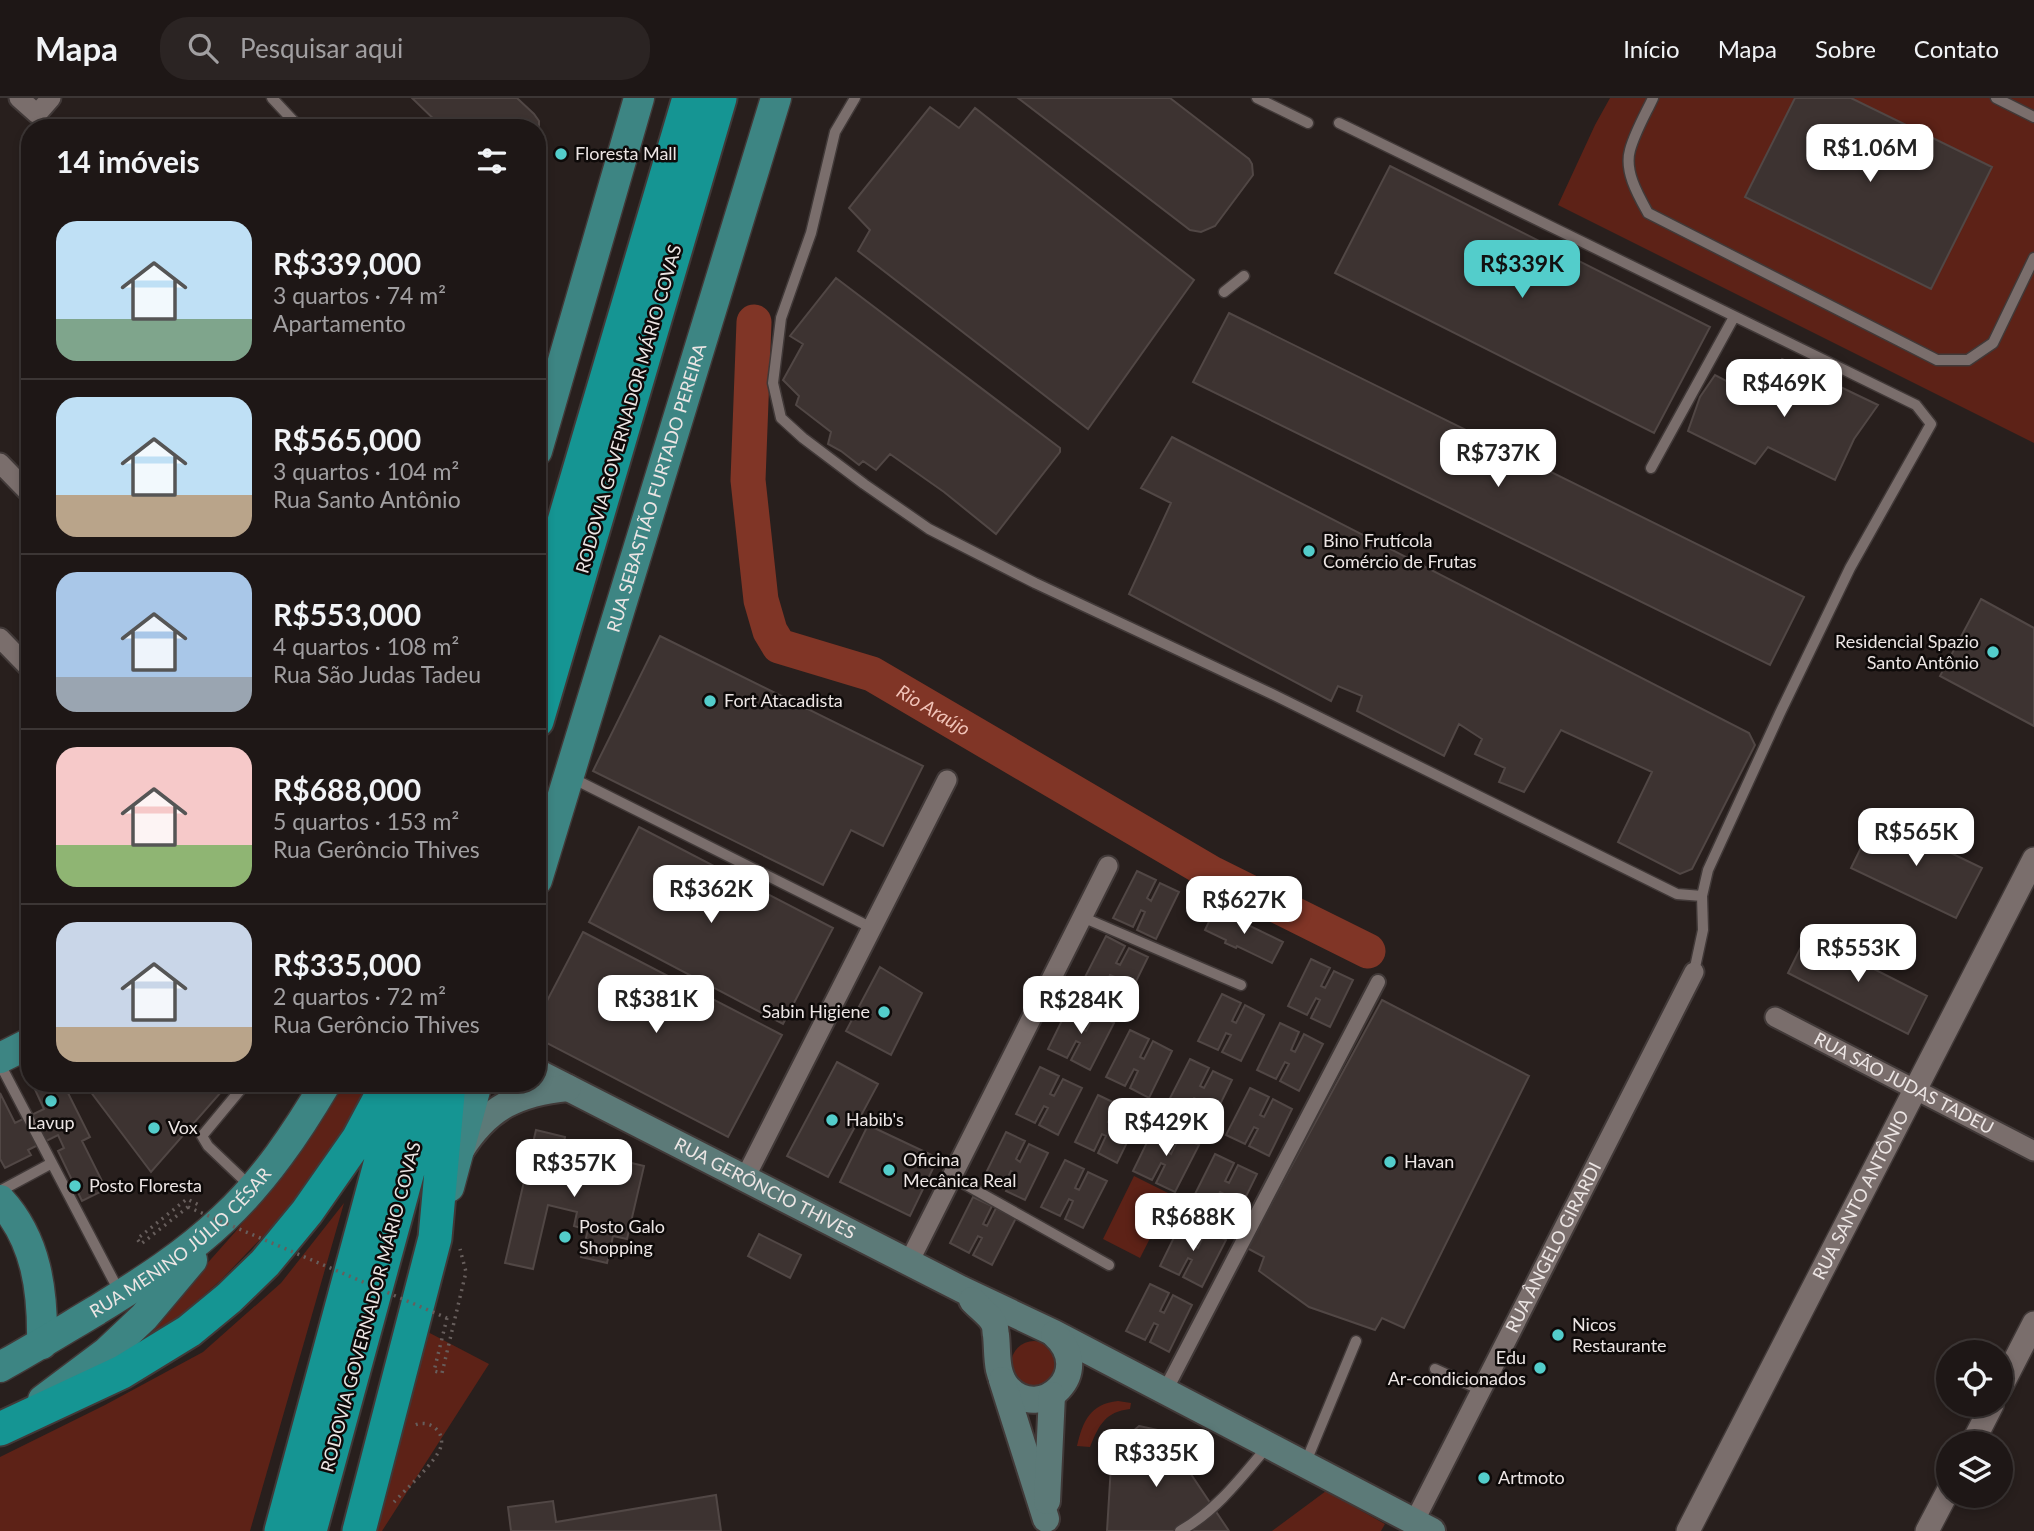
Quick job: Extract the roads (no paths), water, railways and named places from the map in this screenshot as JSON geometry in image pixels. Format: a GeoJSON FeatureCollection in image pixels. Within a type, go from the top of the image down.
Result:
{"type":"FeatureCollection","features":[{"type":"Feature","properties":{"kind":"highway","name":"RODOVIA GOVERNADOR MÁRIO COVAS"},"geometry":{"type":"LineString","coordinates":[[546,583],[689,98]]}},
{"type":"Feature","properties":{"kind":"highway","name":"RODOVIA GOVERNADOR MÁRIO COVAS"},"geometry":{"type":"LineString","coordinates":[[546,690],[720,98]]}},
{"type":"Feature","properties":{"kind":"highway"},"geometry":{"type":"LineString","coordinates":[[6,1426],[122,1372],[189,1331],[229,1298],[265,1263],[307,1212],[358,1139],[383,1092]]}},
{"type":"Feature","properties":{"kind":"highway","name":"RODOVIA GOVERNADOR MÁRIO COVAS"},"geometry":{"type":"LineString","coordinates":[[281,1531],[400,1092]]}},
{"type":"Feature","properties":{"kind":"highway","name":"RODOVIA GOVERNADOR MÁRIO COVAS"},"geometry":{"type":"LineString","coordinates":[[310,1531],[430,1092]]}},
{"type":"Feature","properties":{"kind":"highway"},"geometry":{"type":"LineString","coordinates":[[359,1531],[447,1239],[470,1092]]}},
{"type":"Feature","properties":{"kind":"main road"},"geometry":{"type":"LineString","coordinates":[[546,420],[639,98]]}},
{"type":"Feature","properties":{"kind":"main road","name":"RUA SEBASTIÃO FURTADO PEREIRA"},"geometry":{"type":"LineString","coordinates":[[546,851],[776,98]]}},
{"type":"Feature","properties":{"kind":"main road"},"geometry":{"type":"LineString","coordinates":[[0,1058],[21,1048]]}},
{"type":"Feature","properties":{"kind":"main road","name":"RUA GERÔNCIO THIVES"},"geometry":{"type":"LineString","coordinates":[[546,1077],[1157,1386]]}},
{"type":"Feature","properties":{"kind":"main road"},"geometry":{"type":"LineString","coordinates":[[546,1090],[568,1088]]}},
{"type":"Feature","properties":{"kind":"main road","name":"RUA MENINO JÚLIO CÉSAR"},"geometry":{"type":"LineString","coordinates":[[0,1367],[42,1344],[181,1257],[225,1218],[271,1167],[321,1092]]}},
{"type":"Feature","properties":{"kind":"main road"},"geometry":{"type":"LineString","coordinates":[[447,1239],[458,1155],[470,1092]]}},
{"type":"Feature","properties":{"kind":"main road"},"geometry":{"type":"LineString","coordinates":[[458,1155],[474,1129],[501,1107],[538,1092]]}},
{"type":"Feature","properties":{"kind":"main road"},"geometry":{"type":"LineString","coordinates":[[0,1200],[22,1231],[33,1259],[40,1287],[42,1344]]}},
{"type":"Feature","properties":{"kind":"main road"},"geometry":{"type":"LineString","coordinates":[[6,1426],[107,1352],[145,1317],[225,1218]]}},
{"type":"Feature","properties":{"kind":"main road"},"geometry":{"type":"LineString","coordinates":[[961,1289],[995,1324],[1000,1369],[1046,1525]]}},
{"type":"Feature","properties":{"kind":"main road"},"geometry":{"type":"LineString","coordinates":[[1046,1525],[1060,1386],[1070,1365],[1069,1352],[1063,1342],[1048,1331],[1030,1328],[1013,1335],[1001,1349],[1000,1369],[1008,1388],[1017,1395],[1041,1399],[1060,1386],[1083,1369],[1101,1370],[1157,1386],[1423,1526]]}},
{"type":"Feature","properties":{"kind":"street"},"geometry":{"type":"LineString","coordinates":[[19,98],[37,114],[51,98]]}},
{"type":"Feature","properties":{"kind":"street"},"geometry":{"type":"LineString","coordinates":[[0,463],[21,485]]}},
{"type":"Feature","properties":{"kind":"street"},"geometry":{"type":"LineString","coordinates":[[0,638],[21,660]]}},
{"type":"Feature","properties":{"kind":"street"},"geometry":{"type":"LineString","coordinates":[[746,1178],[947,780]]}},
{"type":"Feature","properties":{"kind":"street","name":"RUA SANTO ANTÔNIO"},"geometry":{"type":"LineString","coordinates":[[1688,1531],[2034,859]]}},
{"type":"Feature","properties":{"kind":"street"},"geometry":{"type":"LineString","coordinates":[[909,1262],[1108,866]]}},
{"type":"Feature","properties":{"kind":"street","name":"RUA ÂNGELO GIRARDI"},"geometry":{"type":"LineString","coordinates":[[1423,1526],[1481,1390],[1693,972]]}},
{"type":"Feature","properties":{"kind":"street"},"geometry":{"type":"LineString","coordinates":[[1157,1386],[1378,982]]}},
{"type":"Feature","properties":{"kind":"street","name":"RUA SÃO JUDAS TADEU"},"geometry":{"type":"LineString","coordinates":[[1775,1017],[2034,1151]]}},
{"type":"Feature","properties":{"kind":"street"},"geometry":{"type":"LineString","coordinates":[[2013,1364],[2034,1323]]}},
{"type":"Feature","properties":{"kind":"street"},"geometry":{"type":"LineString","coordinates":[[1927,1531],[1939,1508]]}},
{"type":"Feature","properties":{"kind":"lane"},"geometry":{"type":"LineString","coordinates":[[272,98],[292,119]]}},
{"type":"Feature","properties":{"kind":"lane"},"geometry":{"type":"LineString","coordinates":[[855,98],[835,132],[811,233],[781,318],[773,383],[781,418],[803,439],[929,529],[1035,583],[1272,695],[1677,894],[1702,896]]}},
{"type":"Feature","properties":{"kind":"lane"},"geometry":{"type":"LineString","coordinates":[[1257,98],[1308,123]]}},
{"type":"Feature","properties":{"kind":"lane"},"geometry":{"type":"LineString","coordinates":[[1653,98],[1629,152],[1631,174],[1648,213],[1937,360],[1968,360],[1993,343],[2034,258]]}},
{"type":"Feature","properties":{"kind":"lane"},"geometry":{"type":"LineString","coordinates":[[1996,98],[2034,117]]}},
{"type":"Feature","properties":{"kind":"lane"},"geometry":{"type":"LineString","coordinates":[[1339,123],[1916,405],[1931,424],[1850,568],[1713,858],[1702,896],[1703,930],[1693,972]]}},
{"type":"Feature","properties":{"kind":"lane"},"geometry":{"type":"LineString","coordinates":[[1224,292],[1244,276]]}},
{"type":"Feature","properties":{"kind":"lane"},"geometry":{"type":"LineString","coordinates":[[1651,468],[1734,317]]}},
{"type":"Feature","properties":{"kind":"lane"},"geometry":{"type":"LineString","coordinates":[[569,776],[872,928]]}},
{"type":"Feature","properties":{"kind":"lane"},"geometry":{"type":"LineString","coordinates":[[1082,917],[1241,985]]}},
{"type":"Feature","properties":{"kind":"lane"},"geometry":{"type":"LineString","coordinates":[[0,1064],[121,1295]]}},
{"type":"Feature","properties":{"kind":"lane"},"geometry":{"type":"LineString","coordinates":[[239,1092],[202,1136],[208,1146],[252,1188]]}},
{"type":"Feature","properties":{"kind":"lane"},"geometry":{"type":"LineString","coordinates":[[0,1191],[52,1163]]}},
{"type":"Feature","properties":{"kind":"lane"},"geometry":{"type":"LineString","coordinates":[[951,1177],[1109,1265]]}},
{"type":"Feature","properties":{"kind":"lane"},"geometry":{"type":"LineString","coordinates":[[1304,1464],[1356,1341]]}},
{"type":"Feature","properties":{"kind":"lane"},"geometry":{"type":"LineString","coordinates":[[1435,1369],[1481,1390]]}},
{"type":"Feature","properties":{"kind":"lane"},"geometry":{"type":"LineString","coordinates":[[1180,1531],[1231,1492],[1268,1446]]}},
{"type":"Feature","properties":{"kind":"waterway","name":"Rio Araújo"},"geometry":{"type":"LineString","coordinates":[[754,322],[748,480],[761,600],[770,631],[779,646],[872,674],[1213,874],[1368,951]]}},
{"type":"Feature","properties":{"kind":"place","name":"Floresta Mall"},"geometry":{"type":"Point","coordinates":[561,154]}},
{"type":"Feature","properties":{"kind":"place","name":"Bino Frutícola Comércio de Frutas"},"geometry":{"type":"Point","coordinates":[1309,551]}},
{"type":"Feature","properties":{"kind":"place","name":"Residencial Spazio Santo Antônio"},"geometry":{"type":"Point","coordinates":[1993,652]}},
{"type":"Feature","properties":{"kind":"place","name":"Fort Atacadista"},"geometry":{"type":"Point","coordinates":[710,701]}},
{"type":"Feature","properties":{"kind":"place","name":"Sabin Higiene"},"geometry":{"type":"Point","coordinates":[884,1012]}},
{"type":"Feature","properties":{"kind":"place","name":"Lavup"},"geometry":{"type":"Point","coordinates":[51,1101]}},
{"type":"Feature","properties":{"kind":"place","name":"Habib's"},"geometry":{"type":"Point","coordinates":[832,1120]}},
{"type":"Feature","properties":{"kind":"place","name":"Vox"},"geometry":{"type":"Point","coordinates":[154,1128]}},
{"type":"Feature","properties":{"kind":"place","name":"Havan"},"geometry":{"type":"Point","coordinates":[1390,1162]}},
{"type":"Feature","properties":{"kind":"place","name":"Oficina Mecânica Real"},"geometry":{"type":"Point","coordinates":[889,1170]}},
{"type":"Feature","properties":{"kind":"place","name":"Posto Floresta"},"geometry":{"type":"Point","coordinates":[75,1186]}},
{"type":"Feature","properties":{"kind":"place","name":"Posto Galo Shopping"},"geometry":{"type":"Point","coordinates":[565,1237]}},
{"type":"Feature","properties":{"kind":"place","name":"Nicos Restaurante"},"geometry":{"type":"Point","coordinates":[1558,1335]}},
{"type":"Feature","properties":{"kind":"place","name":"Edu Ar-condicionados"},"geometry":{"type":"Point","coordinates":[1540,1368]}},
{"type":"Feature","properties":{"kind":"place","name":"Artmoto"},"geometry":{"type":"Point","coordinates":[1484,1478]}}]}
